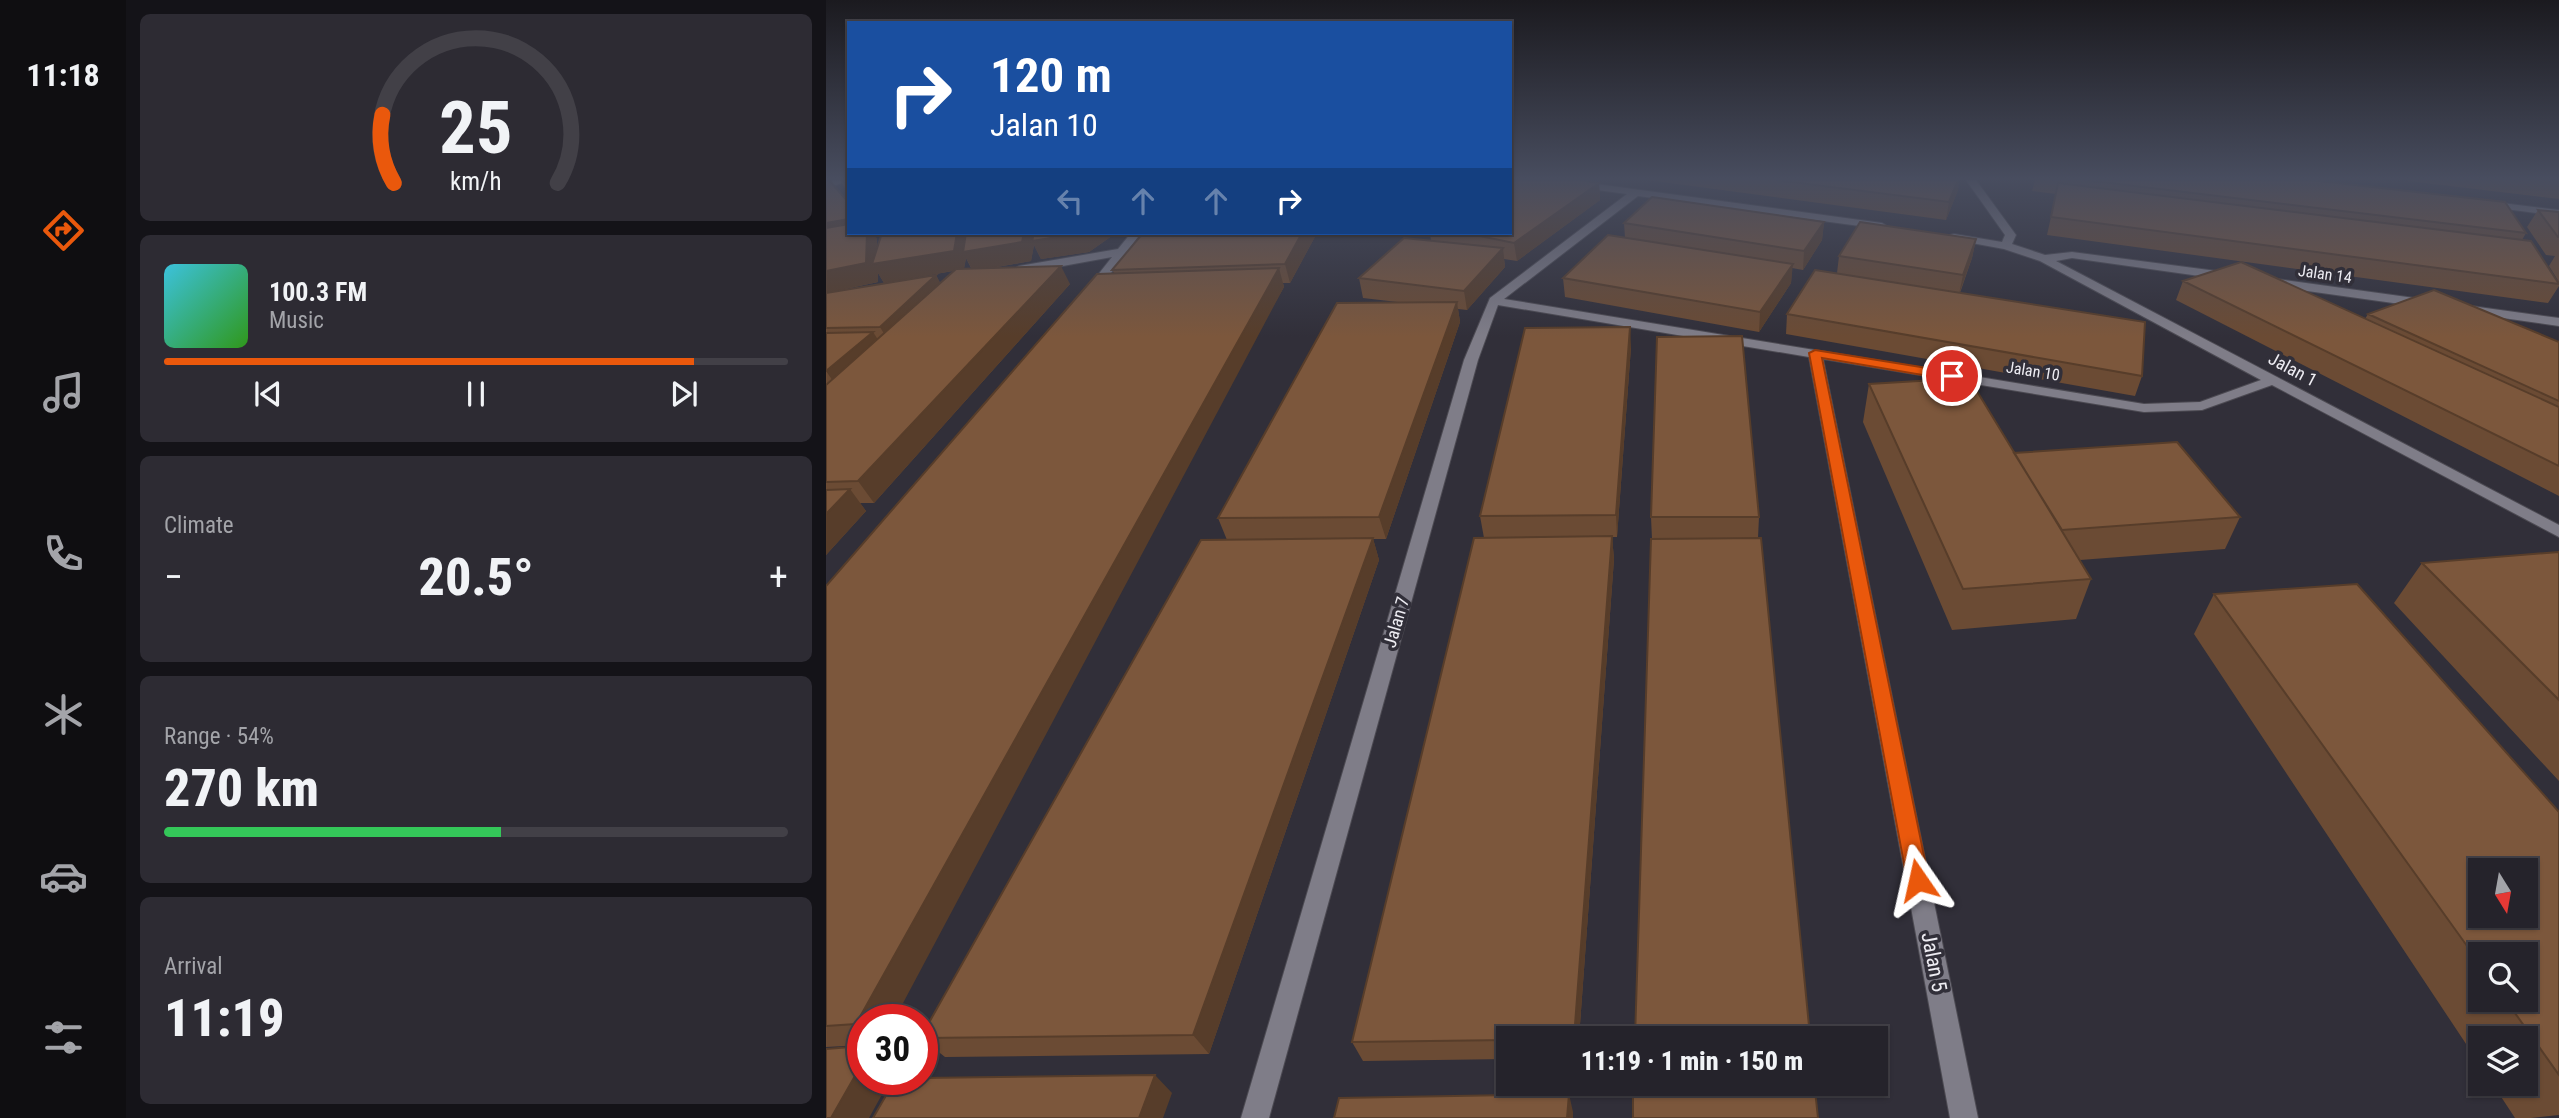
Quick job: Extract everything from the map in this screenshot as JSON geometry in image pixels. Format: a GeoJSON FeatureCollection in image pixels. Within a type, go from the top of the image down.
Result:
{"type":"FeatureCollection","features":[{"type":"Feature","properties":{"kind":"street"},"geometry":{"type":"LineString","coordinates":[[1494,301],[1584,232]]}},
{"type":"Feature","properties":{"kind":"street"},"geometry":{"type":"LineString","coordinates":[[2007,246],[2011,235],[2009,232]]}},
{"type":"Feature","properties":{"kind":"street","name":"Jalan 1"},"geometry":{"type":"LineString","coordinates":[[1935,234],[2007,246],[2044,258],[2559,532]]}},
{"type":"Feature","properties":{"kind":"street"},"geometry":{"type":"LineString","coordinates":[[1085,297],[1134,235]]}},
{"type":"Feature","properties":{"kind":"street"},"geometry":{"type":"LineString","coordinates":[[1004,273],[1120,252]]}},
{"type":"Feature","properties":{"kind":"street"},"geometry":{"type":"LineString","coordinates":[[2044,258],[2072,254],[2248,279]]}},
{"type":"Feature","properties":{"kind":"street","name":"Jalan 14"},"geometry":{"type":"LineString","coordinates":[[2261,281],[2439,308],[2559,322]]}},
{"type":"Feature","properties":{"kind":"street","name":"Jalan 10"},"geometry":{"type":"LineString","coordinates":[[1494,301],[2144,408],[2202,406],[2273,380]]}},
{"type":"Feature","properties":{"kind":"street","name":"Jalan 7"},"geometry":{"type":"LineString","coordinates":[[1255,1118],[1471,360],[1494,301]]}},
{"type":"Feature","properties":{"kind":"street"},"geometry":{"type":"LineString","coordinates":[[2439,308],[2473,323]]}},
{"type":"Feature","properties":{"kind":"street","name":"Jalan 5"},"geometry":{"type":"LineString","coordinates":[[1815,353],[1964,1118]]}},
{"type":"Feature","properties":{"kind":"building"},"geometry":{"type":"Polygon","coordinates":[[[826,232],[867,235],[866,263],[826,271],[826,232]]]}},
{"type":"Feature","properties":{"kind":"building"},"geometry":{"type":"Polygon","coordinates":[[[1529,232],[1514,243],[1475,235],[1529,232]]]}},
{"type":"Feature","properties":{"kind":"building"},"geometry":{"type":"Polygon","coordinates":[[[1683,232],[1817,232],[1804,251],[1683,232]]]}},
{"type":"Feature","properties":{"kind":"building"},"geometry":{"type":"Polygon","coordinates":[[[1854,232],[1929,232],[1976,239],[1963,275],[1839,256],[1854,232]]]}},
{"type":"Feature","properties":{"kind":"building"},"geometry":{"type":"Polygon","coordinates":[[[2166,232],[2459,232],[2531,241],[2559,284],[2166,232]]]}},
{"type":"Feature","properties":{"kind":"building"},"geometry":{"type":"Polygon","coordinates":[[[881,235],[957,235],[954,251],[872,264],[881,235]]]}},
{"type":"Feature","properties":{"kind":"building"},"geometry":{"type":"Polygon","coordinates":[[[966,235],[1024,235],[1022,242],[963,252],[966,235]]]}},
{"type":"Feature","properties":{"kind":"building"},"geometry":{"type":"Polygon","coordinates":[[[1034,235],[1070,235],[1032,241],[1034,235]]]}},
{"type":"Feature","properties":{"kind":"building"},"geometry":{"type":"Polygon","coordinates":[[[1141,235],[1301,235],[1285,264],[1112,270],[1141,235]]]}},
{"type":"Feature","properties":{"kind":"building"},"geometry":{"type":"Polygon","coordinates":[[[1608,235],[1793,264],[1760,312],[1563,278],[1608,235]]]}},
{"type":"Feature","properties":{"kind":"building"},"geometry":{"type":"Polygon","coordinates":[[[1404,238],[1503,248],[1464,291],[1359,278],[1404,238]]]}},
{"type":"Feature","properties":{"kind":"building"},"geometry":{"type":"Polygon","coordinates":[[[2241,262],[2559,407],[2559,466],[2183,281],[2241,262]]]}},
{"type":"Feature","properties":{"kind":"building"},"geometry":{"type":"Polygon","coordinates":[[[1061,266],[858,481],[826,482],[826,385],[956,269],[1061,266]]]}},
{"type":"Feature","properties":{"kind":"building"},"geometry":{"type":"Polygon","coordinates":[[[1279,268],[867,1004],[847,1004],[847,1025],[826,1026],[826,586],[1097,274],[1279,268]]]}},
{"type":"Feature","properties":{"kind":"building"},"geometry":{"type":"Polygon","coordinates":[[[1815,270],[2145,322],[2142,376],[1787,314],[1815,270]]]}},
{"type":"Feature","properties":{"kind":"building"},"geometry":{"type":"Polygon","coordinates":[[[936,275],[880,327],[826,328],[826,293],[936,275]]]}},
{"type":"Feature","properties":{"kind":"building"},"geometry":{"type":"Polygon","coordinates":[[[2434,290],[2559,342],[2559,401],[2368,314],[2434,290]]]}},
{"type":"Feature","properties":{"kind":"building"},"geometry":{"type":"Polygon","coordinates":[[[1457,302],[1379,517],[1218,518],[1337,303],[1457,302]]]}},
{"type":"Feature","properties":{"kind":"building"},"geometry":{"type":"Polygon","coordinates":[[[1630,327],[1616,515],[1480,516],[1525,328],[1630,327]]]}},
{"type":"Feature","properties":{"kind":"building"},"geometry":{"type":"Polygon","coordinates":[[[873,332],[826,371],[826,333],[873,332]]]}},
{"type":"Feature","properties":{"kind":"building"},"geometry":{"type":"Polygon","coordinates":[[[1742,336],[1759,517],[1651,517],[1657,337],[1742,336]]]}},
{"type":"Feature","properties":{"kind":"building"},"geometry":{"type":"Polygon","coordinates":[[[1969,378],[2091,579],[1963,589],[1869,384],[1969,378]]]}},
{"type":"Feature","properties":{"kind":"building"},"geometry":{"type":"Polygon","coordinates":[[[2177,442],[2240,517],[2062,530],[2014,453],[2177,442]]]}},
{"type":"Feature","properties":{"kind":"building"},"geometry":{"type":"Polygon","coordinates":[[[850,489],[826,514],[826,490],[850,489]]]}},
{"type":"Feature","properties":{"kind":"building"},"geometry":{"type":"Polygon","coordinates":[[[1612,536],[1575,1026],[1496,1026],[1496,1040],[1352,1042],[1474,538],[1612,536]]]}},
{"type":"Feature","properties":{"kind":"building"},"geometry":{"type":"Polygon","coordinates":[[[1373,538],[1193,1035],[938,1038],[938,1007],[1201,540],[1373,538]]]}},
{"type":"Feature","properties":{"kind":"building"},"geometry":{"type":"Polygon","coordinates":[[[1761,538],[1809,1026],[1635,1026],[1651,539],[1761,538]]]}},
{"type":"Feature","properties":{"kind":"building"},"geometry":{"type":"Polygon","coordinates":[[[2559,552],[2559,700],[2422,563],[2559,552]]]}},
{"type":"Feature","properties":{"kind":"building"},"geometry":{"type":"Polygon","coordinates":[[[2357,584],[2559,812],[2559,1075],[2538,1045],[2538,1026],[2524,1026],[2514,1012],[2538,1012],[2538,942],[2468,942],[2468,947],[2214,594],[2357,584]]]}},
{"type":"Feature","properties":{"kind":"building"},"geometry":{"type":"Polygon","coordinates":[[[847,1047],[847,1090],[831,1118],[826,1118],[826,1049],[847,1047]]]}},
{"type":"Feature","properties":{"kind":"building"},"geometry":{"type":"Polygon","coordinates":[[[1155,1075],[1139,1118],[873,1118],[886,1095],[938,1095],[938,1078],[1155,1075]]]}},
{"type":"Feature","properties":{"kind":"building"},"geometry":{"type":"Polygon","coordinates":[[[1569,1096],[1567,1118],[1334,1118],[1339,1098],[1569,1096]]]}},
{"type":"Feature","properties":{"kind":"building"},"geometry":{"type":"Polygon","coordinates":[[[1633,1096],[1816,1096],[1818,1118],[1633,1118],[1633,1096]]]}},
{"type":"Feature","properties":{"kind":"route"},"geometry":{"type":"LineString","coordinates":[[1918,880],[1815,353],[1952,376]]}}]}
